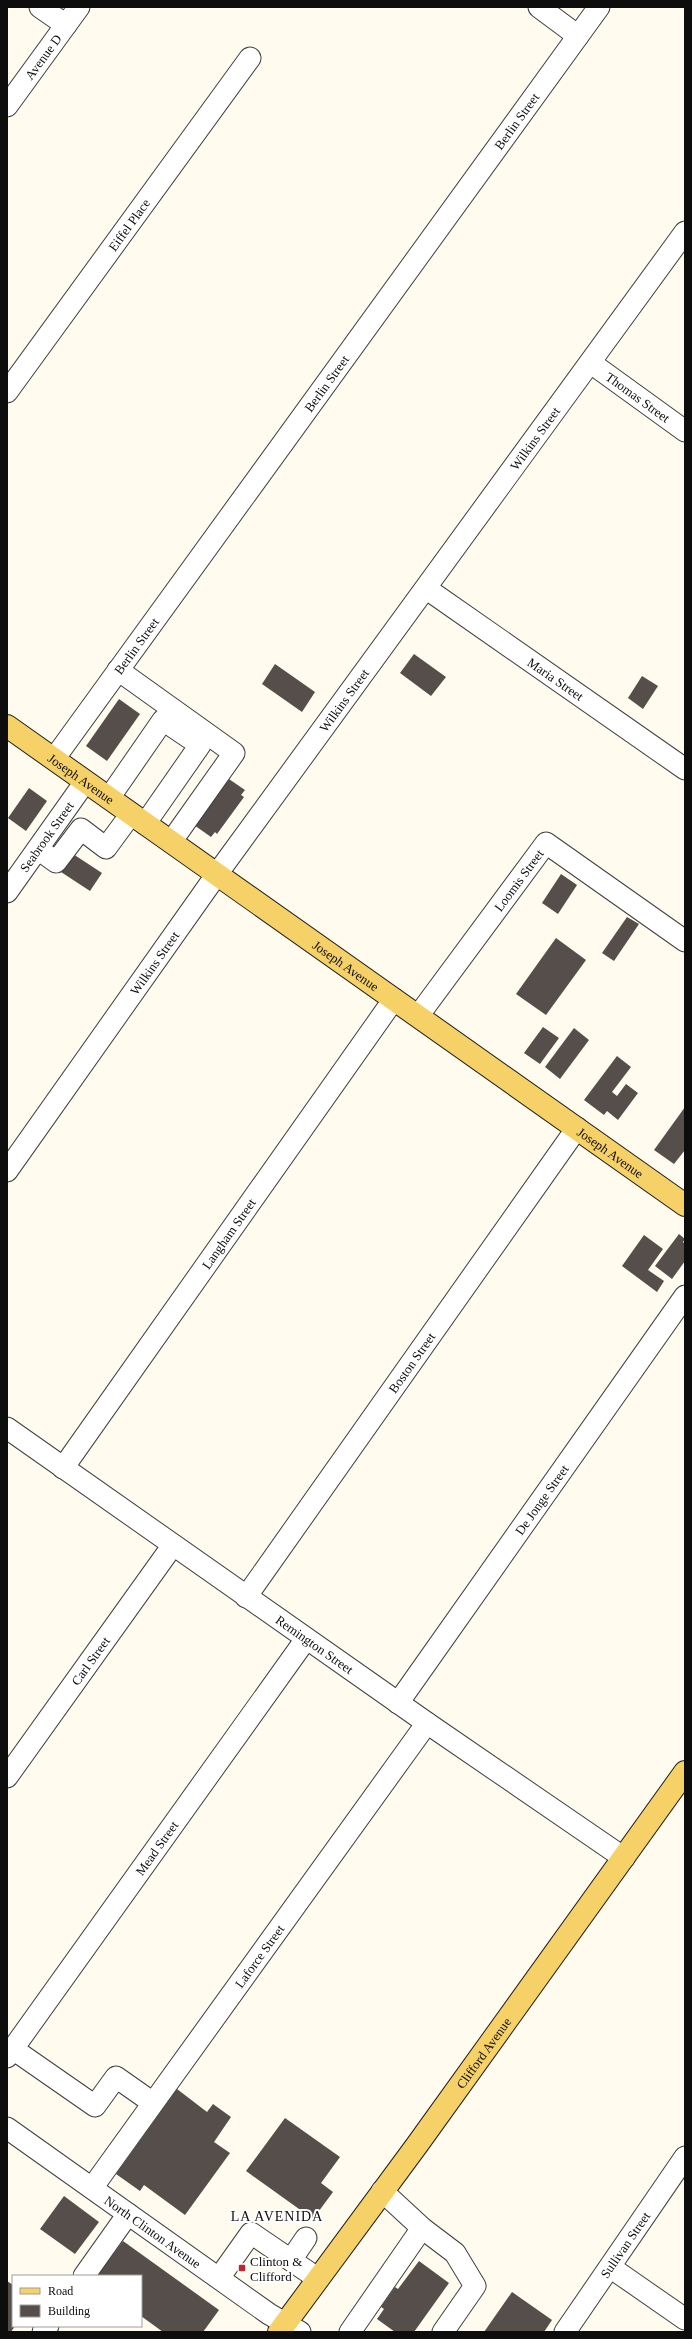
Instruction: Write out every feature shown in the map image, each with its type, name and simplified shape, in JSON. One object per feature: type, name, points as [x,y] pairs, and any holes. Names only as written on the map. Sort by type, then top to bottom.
[{"type":"main road","name":"Joseph Avenue","points":[[7,726],[685,1205]]},
{"type":"main road","name":"Clifford Avenue","points":[[288,2329],[317,2278],[382,2191],[685,1772]]},
{"type":"street","points":[[40,7],[66,25]]},
{"type":"street","name":"Avenue D","points":[[7,106],[79,7]]},
{"type":"street","points":[[539,7],[578,36]]},
{"type":"street","name":"Berlin Street","points":[[54,759],[599,7]]},
{"type":"street","name":"Eiffel Place","points":[[7,392],[250,58]]},
{"type":"street","name":"Wilkins Street","points":[[7,1171],[217,874],[427,589],[685,232]]},
{"type":"street","name":"Thomas Street","points":[[591,363],[685,431]]},
{"type":"street","name":"Maria Street","points":[[427,589],[685,769]]},
{"type":"street","points":[[118,670],[234,753],[171,842]]},
{"type":"street","points":[[38,849],[56,862],[81,829],[106,848],[138,819],[200,745],[163,720],[109,798]]},
{"type":"street","name":"Seabrook Street","points":[[7,892],[85,782]]},
{"type":"street","name":"Loomis Street","points":[[418,1016],[546,843],[685,942]]},
{"type":"street","name":"Langham Street","points":[[63,1468],[394,999]]},
{"type":"street","name":"Boston Street","points":[[246,1597],[577,1128]]},
{"type":"street","name":"De Jonge Street","points":[[398,1703],[685,1296]]},
{"type":"street","name":"Remington Street","points":[[7,1428],[306,1639],[624,1858]]},
{"type":"street","name":"Carl Street","points":[[7,1776],[173,1545]]},
{"type":"street","name":"Mead Street","points":[[10,2053],[306,1639]]},
{"type":"street","name":"Laforce Street","points":[[92,2188],[427,1723]]},
{"type":"street","points":[[10,2053],[95,2106],[116,2077],[153,2103]]},
{"type":"street","name":"North Clinton Avenue","points":[[9,2134],[92,2188],[288,2329]]},
{"type":"street","name":"Sullivan Street","points":[[564,2332],[685,2157]]},
{"type":"street","points":[[382,2191],[422,2228],[455,2253],[475,2286],[444,2332]]},
{"type":"street","points":[[85,2275],[128,2214]]},
{"type":"street","points":[[350,2332],[422,2228]]},
{"type":"street","points":[[219,2278],[251,2233],[317,2278]]},
{"type":"street","points":[[291,2260],[306,2238]]},
{"type":"street","points":[[610,2267],[685,2319]]},
{"type":"building","points":[[414,654],[446,677],[431,696],[400,673]]},
{"type":"building","points":[[275,664],[315,692],[302,712],[262,684]]},
{"type":"building","points":[[642,676],[658,686],[643,709],[628,698]]},
{"type":"building","points":[[119,699],[140,714],[107,761],[86,746]]},
{"type":"building","points":[[226,777],[245,790],[241,795],[244,797],[217,834],[215,832],[211,837],[194,825]]},
{"type":"building","points":[[29,788],[47,801],[26,831],[8,818]]},
{"type":"building","points":[[73,854],[102,873],[90,891],[61,872]]},
{"type":"building","points":[[561,874],[577,885],[558,914],[542,903]]},
{"type":"building","points":[[627,917],[639,924],[614,961],[602,953]]},
{"type":"building","points":[[556,938],[586,960],[546,1015],[516,994]]},
{"type":"building","points":[[543,1027],[559,1038],[540,1064],[524,1053]]},
{"type":"building","points":[[574,1028],[589,1040],[560,1079],[545,1067]]},
{"type":"building","points":[[617,1056],[631,1067],[612,1092],[617,1096],[626,1084],[638,1093],[618,1120],[607,1111],[604,1115],[584,1100]]},
{"type":"building","points":[[685,1107],[685,1150],[674,1164],[654,1150]]},
{"type":"building","points":[[679,1234],[685,1239],[683,1242],[685,1244],[685,1261],[672,1279],[655,1266]]},
{"type":"building","points":[[644,1235],[663,1249],[648,1270],[664,1281],[657,1292],[622,1266]]},
{"type":"building","points":[[177,2089],[207,2112],[213,2104],[231,2117],[214,2142],[230,2153],[185,2215],[144,2185],[140,2191],[116,2174]]},
{"type":"building","points":[[285,2118],[340,2157],[321,2183],[333,2192],[313,2219],[246,2171]]},
{"type":"building","points":[[64,2196],[99,2222],[75,2254],[40,2229]]},
{"type":"building","points":[[123,2241],[219,2310],[203,2332],[163,2332],[142,2317],[142,2275],[98,2275]]},
{"type":"building","points":[[419,2261],[449,2283],[414,2332],[395,2332],[377,2319],[384,2309],[381,2307],[395,2287],[398,2289]]},
{"type":"building","points":[[7,2281],[12,2284],[12,2327],[14,2327],[11,2332],[7,2332]]},
{"type":"building","points":[[512,2292],[552,2320],[544,2332],[484,2332]]},
{"type":"place","name":"Clinton & Clifford","points":[[242,2268]]},
{"type":"district","name":"LA AVENIDA","points":[[277,2216]]}]
